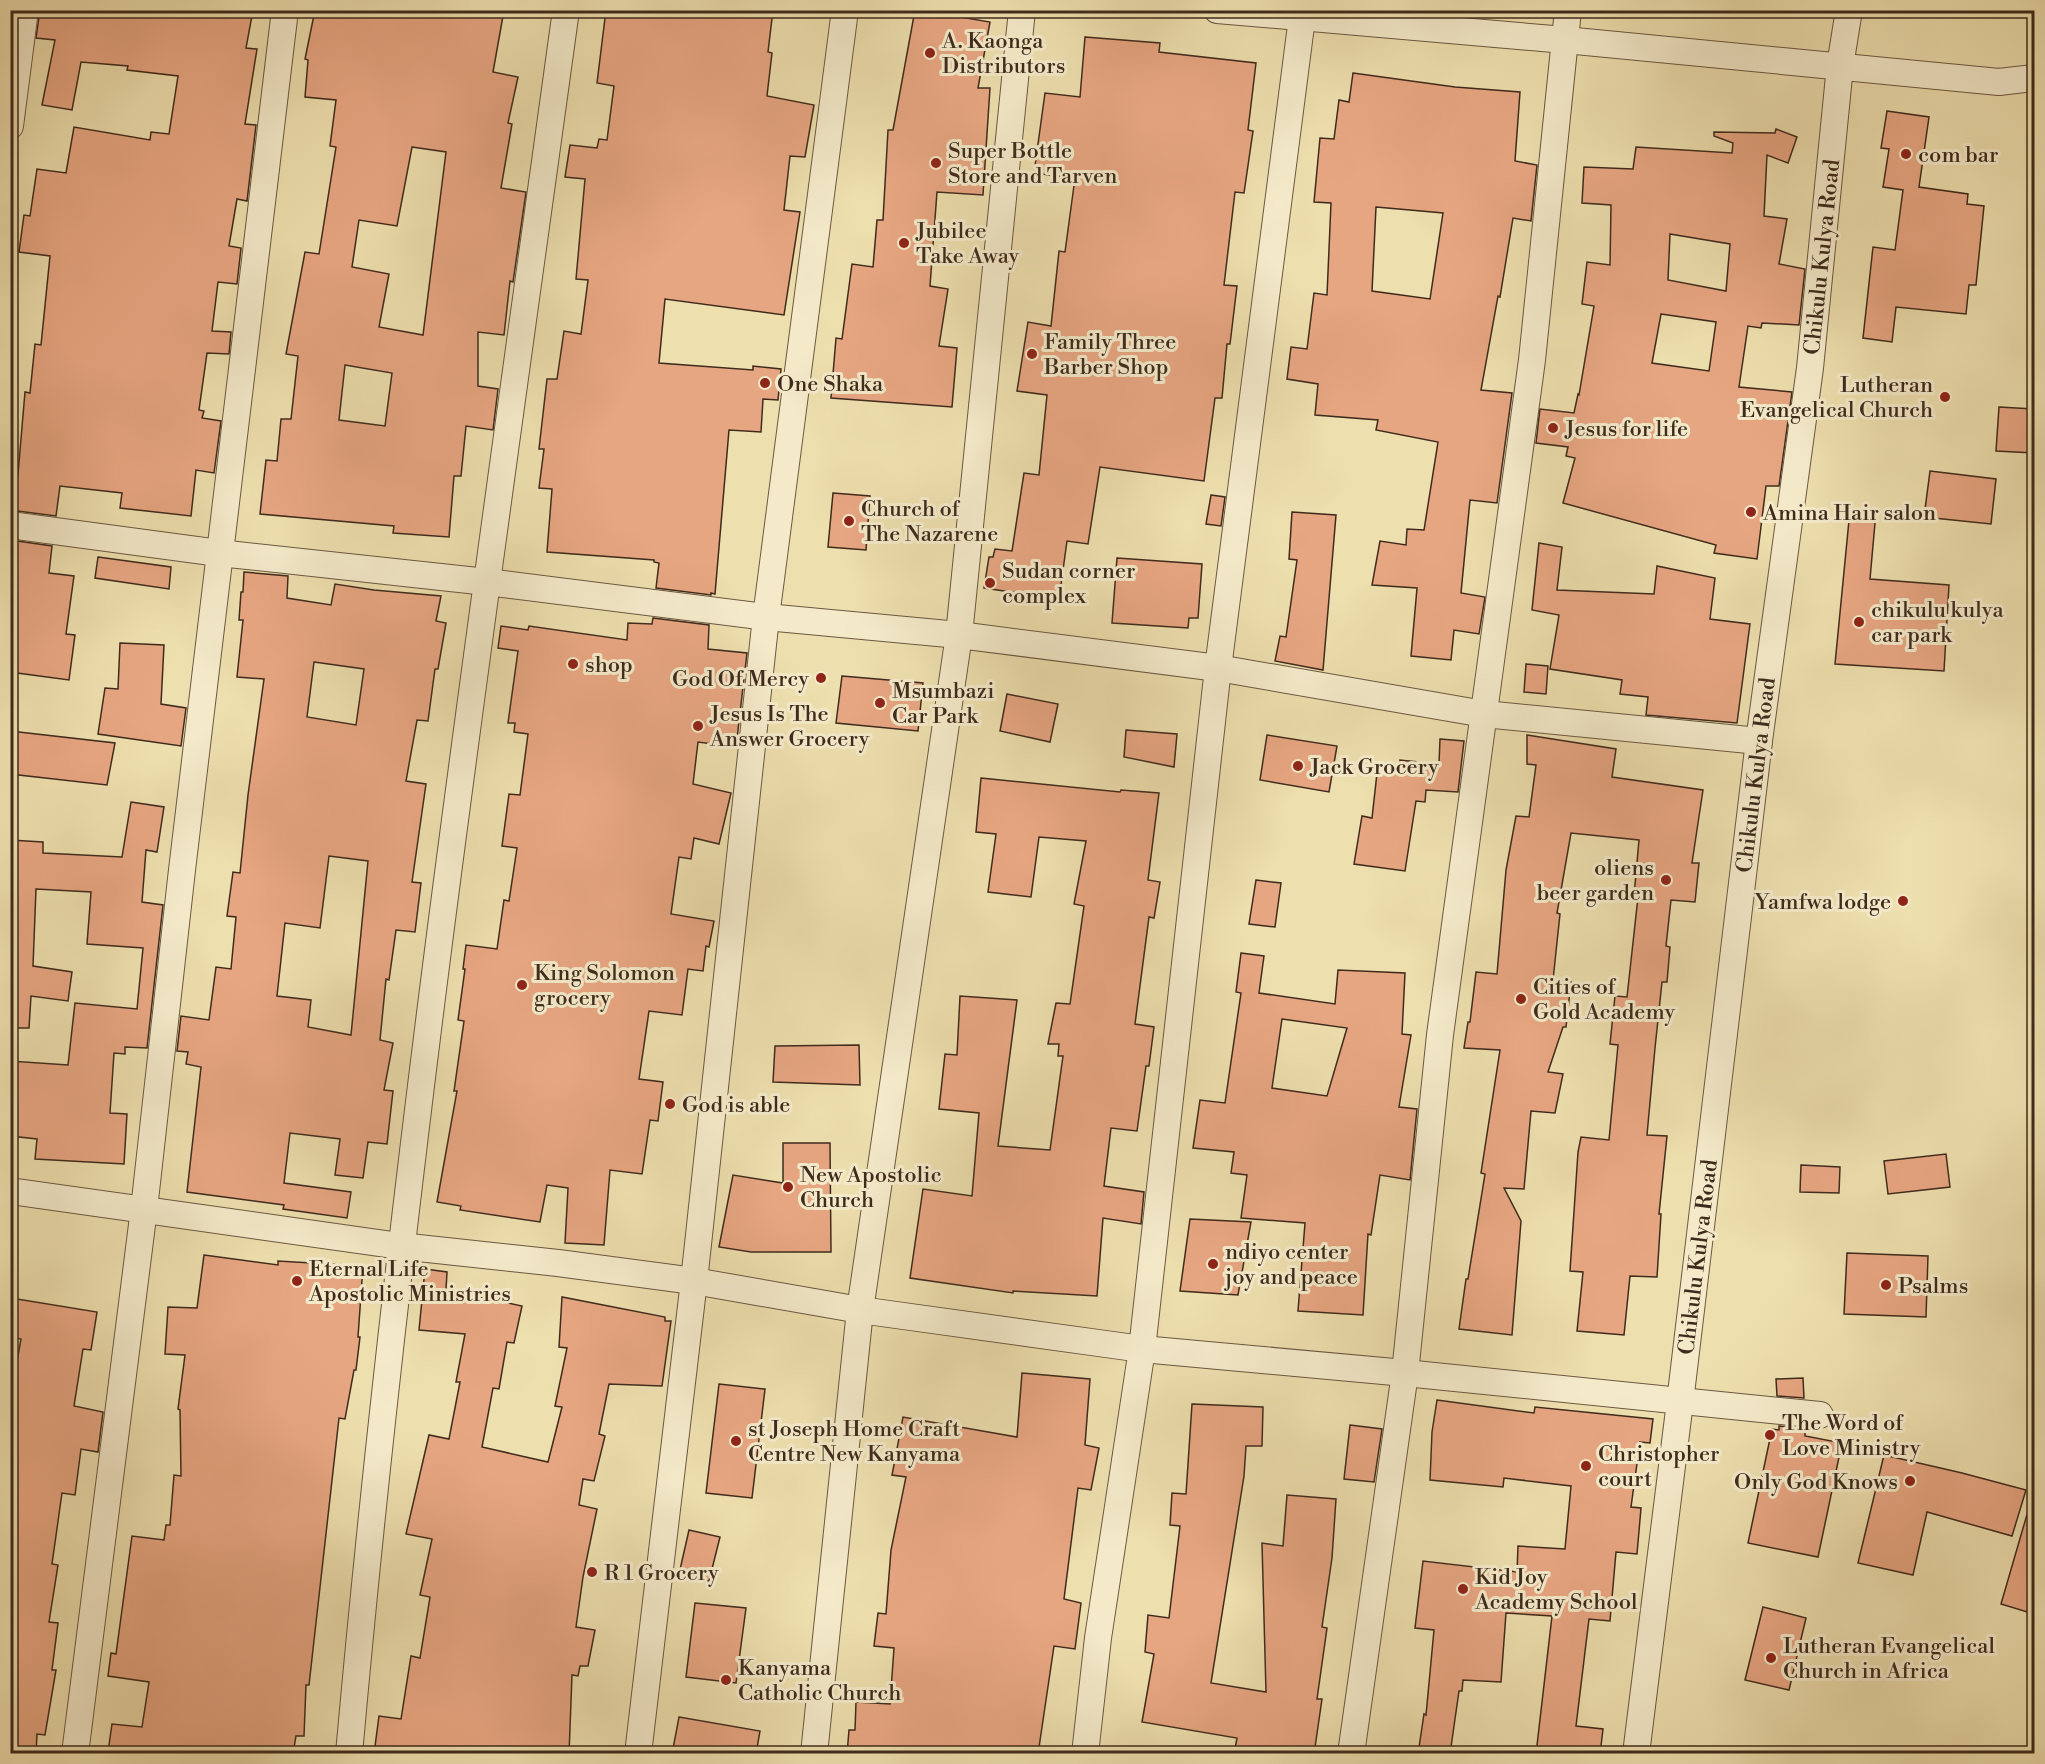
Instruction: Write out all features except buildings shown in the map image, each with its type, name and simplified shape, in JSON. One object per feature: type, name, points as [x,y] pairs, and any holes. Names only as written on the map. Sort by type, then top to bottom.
[{"type":"street","points":[[10,126],[25,10]]},
{"type":"street","points":[[75,1754],[144,1209],[219,553],[285,10]]},
{"type":"street","points":[[349,1754],[362,1605],[400,1246],[487,582],[566,10]]},
{"type":"street","points":[[638,1754],[694,1281],[766,617],[845,10]]},
{"type":"street","points":[[814,1754],[860,1310],[959,635],[1022,10]]},
{"type":"street","points":[[1217,10],[1302,14],[1999,82],[2034,78]]},
{"type":"street","points":[[1351,1754],[1405,1373],[1440,1035],[1532,360],[1568,10]]},
{"type":"street","name":"Chikulu Kulya Road","points":[[1636,1754],[1759,741],[1810,368],[1840,66],[1849,10]]},
{"type":"street","points":[[1085,1754],[1098,1638],[1142,1349],[1218,669],[1302,14]]},
{"type":"street","points":[[10,525],[219,553],[487,582],[766,617],[959,635],[1218,669],[1484,714],[1759,741]]},
{"type":"street","points":[[10,1191],[400,1246],[694,1281],[860,1310],[1142,1349],[1820,1415]]},
{"type":"place","name":"A. Kaonga Distributors","points":[[930,53]]},
{"type":"place","name":"com bar","points":[[1906,154]]},
{"type":"place","name":"Super Bottle Store and Tarven","points":[[936,163]]},
{"type":"place","name":"Jubilee Take Away","points":[[904,243]]},
{"type":"place","name":"Family Three Barber Shop","points":[[1032,354]]},
{"type":"place","name":"One Shaka","points":[[765,383]]},
{"type":"place","name":"Lutheran Evangelical Church","points":[[1945,397]]},
{"type":"place","name":"Jesus for life","points":[[1553,428]]},
{"type":"place","name":"Amina Hair salon","points":[[1751,512]]},
{"type":"place","name":"Church of The Nazarene","points":[[849,521]]},
{"type":"place","name":"Sudan corner complex","points":[[990,583]]},
{"type":"place","name":"chikulu kulya car park","points":[[1859,622]]},
{"type":"place","name":"shop","points":[[573,664]]},
{"type":"place","name":"God Of Mercy","points":[[821,678]]},
{"type":"place","name":"Msumbazi Car Park","points":[[880,703]]},
{"type":"place","name":"Jesus Is The Answer Grocery","points":[[698,726]]},
{"type":"place","name":"Jack Grocery","points":[[1298,766]]},
{"type":"place","name":"oliens beer garden","points":[[1666,880]]},
{"type":"place","name":"Yamfwa lodge","points":[[1903,901]]},
{"type":"place","name":"King Solomon grocery","points":[[522,985]]},
{"type":"place","name":"Cities of Gold Academy","points":[[1521,999]]},
{"type":"place","name":"God is able","points":[[670,1104]]},
{"type":"place","name":"New Apostolic Church","points":[[788,1187]]},
{"type":"place","name":"ndiyo center joy and peace","points":[[1213,1264]]},
{"type":"place","name":"Eternal Life Apostolic Ministries","points":[[297,1281]]},
{"type":"place","name":"Psalms","points":[[1886,1285]]},
{"type":"place","name":"The Word of Love Ministry","points":[[1770,1435]]},
{"type":"place","name":"st Joseph Home Craft Centre New Kanyama","points":[[736,1441]]},
{"type":"place","name":"Christopher court","points":[[1586,1466]]},
{"type":"place","name":"Only God Knows","points":[[1910,1481]]},
{"type":"place","name":"R 1 Grocery","points":[[592,1572]]},
{"type":"place","name":"Kid Joy Academy School","points":[[1463,1589]]},
{"type":"place","name":"Lutheran Evangelical Church in Africa","points":[[1771,1658]]},
{"type":"place","name":"Kanyama Catholic Church","points":[[726,1680]]}]
